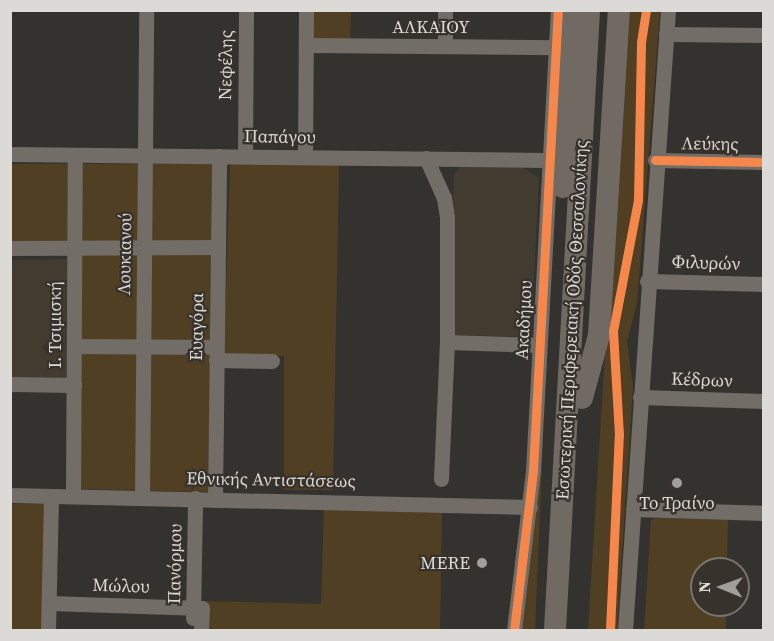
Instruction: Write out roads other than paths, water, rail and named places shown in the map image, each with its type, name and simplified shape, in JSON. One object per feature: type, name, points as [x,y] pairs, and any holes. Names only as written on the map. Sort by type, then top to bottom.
[{"type":"highway","points":[[571,10],[559,305],[575,395]]},
{"type":"highway","name":"Εσωτερική Περιφερειακή Οδός Θεσσαλονίκης","points":[[569,630],[589,10]]},
{"type":"highway","name":"Εσωτερική Περιφερειακή Οδός Θεσσαλονίκης","points":[[555,630],[575,395],[603,10]]},
{"type":"highway","points":[[575,395],[598,335],[620,10]]},
{"type":"street","name":"Λουκιανού","points":[[142,497],[146,10]]},
{"type":"street","name":"Νεφέλης","points":[[245,156],[246,10]]},
{"type":"street","points":[[305,157],[306,10]]},
{"type":"street","points":[[445,10],[445,46]]},
{"type":"street","name":"Ακαδήμου","points":[[514,630],[530,507],[558,10]]},
{"type":"street","points":[[625,630],[655,160],[668,10]]},
{"type":"street","points":[[666,34],[764,35]]},
{"type":"street","name":"ΑΛΚΑΙΟΥ","points":[[306,45],[556,47]]},
{"type":"street","name":"Παπάγου","points":[[10,154],[548,160]]},
{"type":"street","name":"Ι. Τσιμισκή","points":[[73,496],[75,155]]},
{"type":"street","name":"Ευαγόρα","points":[[215,498],[219,156]]},
{"type":"street","points":[[426,158],[446,207],[447,342],[441,479]]},
{"type":"street","name":"Λεύκης","points":[[655,160],[764,162]]},
{"type":"street","points":[[10,248],[218,247]]},
{"type":"street","name":"Φιλυρών","points":[[647,281],[764,284]]},
{"type":"street","points":[[447,342],[539,345]]},
{"type":"street","points":[[74,346],[143,346],[272,361]]},
{"type":"street","points":[[10,384],[74,385]]},
{"type":"street","name":"Κέδρων","points":[[640,398],[764,401]]},
{"type":"street","name":"Εθνικής Αντιστάσεως","points":[[10,495],[530,507]]},
{"type":"street","points":[[48,630],[51,496]]},
{"type":"street","name":"Πανόρμου","points":[[193,630],[195,498]]},
{"type":"street","points":[[633,509],[764,513]]},
{"type":"street","name":"Μώλου","points":[[49,603],[193,608]]},
{"type":"street","points":[[193,608],[202,608],[201,630]]},
{"type":"place","name":"Το Τραίνο","points":[[677,483]]},
{"type":"place","name":"MERE","points":[[482,563]]}]
